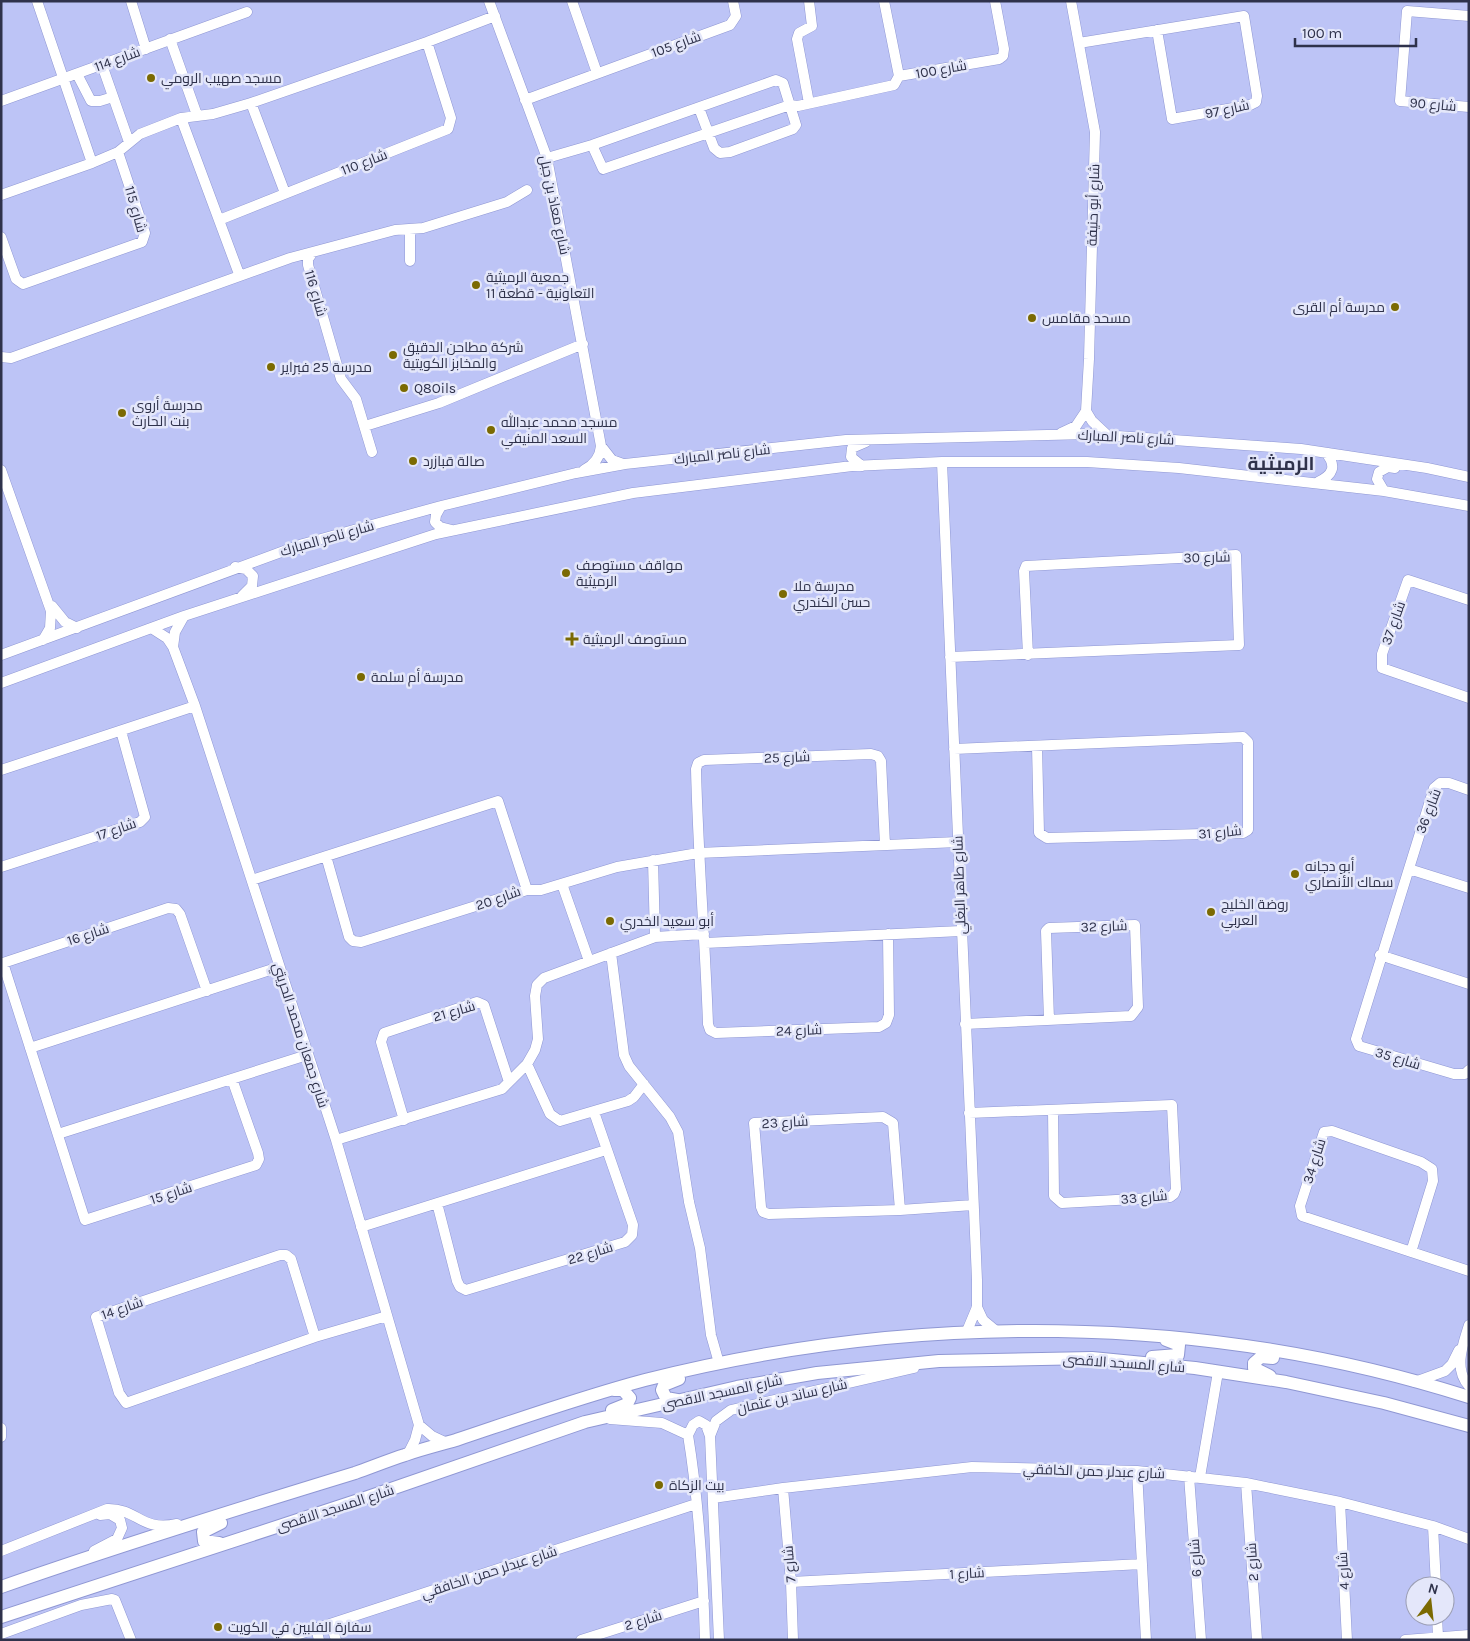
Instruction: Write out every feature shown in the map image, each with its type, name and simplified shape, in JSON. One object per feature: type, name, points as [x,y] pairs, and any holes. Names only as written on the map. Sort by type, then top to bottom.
[{"type":"main road","name":"شارع المسجد الاقصى","points":[[1,1587],[75,1561],[614,1390],[716,1364],[832,1343],[995,1330],[1146,1335],[1243,1347],[1340,1363],[1469,1397]]},
{"type":"main road","points":[[1092,1358],[1178,1355],[1179,1345],[1146,1335]]},
{"type":"main road","points":[[1286,1382],[1259,1372],[1254,1368],[1254,1363],[1261,1356],[1310,1363],[1340,1363]]},
{"type":"main road","name":"شارع المسجد الاقصى","points":[[1,1618],[458,1467],[585,1422],[737,1387],[817,1373],[939,1361],[1092,1358],[1218,1372],[1286,1382],[1384,1403],[1469,1426]]},
{"type":"main road","points":[[682,1400],[666,1398],[663,1395],[662,1387],[716,1364]]},
{"type":"main road","points":[[585,1422],[627,1404],[630,1398],[627,1392],[614,1390]]},
{"type":"main road","points":[[227,1543],[212,1543],[204,1540],[202,1532],[208,1528],[276,1504],[296,1491]]},
{"type":"street","points":[[37,1],[92,164]]},
{"type":"street","points":[[131,1],[146,49]]},
{"type":"street","name":"شارع معاذ بن جبل","points":[[489,1],[547,158],[601,446]]},
{"type":"street","points":[[572,1],[597,73]]},
{"type":"street","name":"شارع 105","points":[[525,100],[730,25],[736,16],[733,1]]},
{"type":"street","points":[[809,1],[812,26],[800,33],[798,39],[809,103]]},
{"type":"street","name":"شارع 100","points":[[884,1],[899,76],[998,59],[1003,56],[1004,49],[995,1]]},
{"type":"street","name":"شارع أبو حنيفة","points":[[1071,1],[1095,132],[1086,411]]},
{"type":"street","name":"شارع 90","points":[[1469,16],[1408,11],[1400,101],[1469,107]]},
{"type":"street","name":"شارع 114","points":[[1,101],[248,12]]},
{"type":"street","points":[[1,195],[92,164],[118,152],[146,131],[181,118],[213,114],[251,103],[427,42],[495,16]]},
{"type":"street","name":"شارع 97","points":[[1079,43],[1157,30],[1244,16],[1257,96],[1256,102],[1250,105],[1172,119],[1157,30]]},
{"type":"street","points":[[170,39],[197,115]]},
{"type":"street","name":"شارع 110","points":[[285,193],[448,129],[450,118],[427,42]]},
{"type":"street","points":[[102,65],[129,142]]},
{"type":"street","points":[[77,74],[86,97],[91,101],[100,101],[113,97]]},
{"type":"street","points":[[592,145],[603,170],[790,105],[798,106],[894,85],[899,76]]},
{"type":"street","points":[[547,158],[592,145],[778,80],[783,83],[796,122],[795,128],[730,152],[717,151],[699,108]]},
{"type":"street","points":[[219,220],[285,193],[251,103]]},
{"type":"street","points":[[181,118],[239,274]]},
{"type":"street","name":"شارع 115","points":[[1,237],[16,280],[23,284],[142,242],[145,233],[118,152]]},
{"type":"street","name":"شارع 116","points":[[372,452],[355,396],[340,378],[308,266],[308,258],[313,252],[391,231],[423,228],[508,202],[527,190]]},
{"type":"street","points":[[410,230],[410,262]]},
{"type":"street","points":[[1,357],[10,358],[239,274],[313,252]]},
{"type":"street","points":[[365,426],[429,406],[583,344]]},
{"type":"street","points":[[1059,434],[1076,426],[1086,411],[1092,421],[1107,435]]},
{"type":"street","name":"شارع ناصر المبارك","points":[[1,655],[235,567],[303,544],[441,506],[625,464],[846,440],[1059,434],[1107,435],[1301,449],[1427,468],[1469,477]]},
{"type":"street","points":[[862,466],[851,457],[852,448],[869,440]]},
{"type":"street","points":[[576,474],[592,466],[601,446],[612,460],[625,464]]},
{"type":"street","points":[[1318,482],[1326,478],[1333,470],[1333,462],[1326,453]]},
{"type":"street","name":"شارع ناصر المبارك","points":[[1,683],[153,629],[184,616],[436,534],[633,493],[862,466],[942,462],[1087,462],[1179,468],[1318,482],[1469,506]]},
{"type":"street","name":"شارع طاهر البغلي","points":[[942,462],[977,1307],[967,1331]]},
{"type":"street","points":[[1384,491],[1377,479],[1382,468],[1388,467],[1420,472],[1427,468]]},
{"type":"street","points":[[1,470],[51,611],[52,622],[43,640]]},
{"type":"street","points":[[441,506],[436,514],[436,522],[440,527],[454,531]]},
{"type":"street","name":"شارع 30","points":[[950,657],[1028,655],[1239,645],[1236,555],[1030,564],[1026,566],[1024,571],[1028,655]]},
{"type":"street","points":[[235,567],[249,571],[254,579],[250,589],[240,598]]},
{"type":"street","name":"شارع 37","points":[[1469,600],[1408,580],[1382,654],[1382,668],[1469,698]]},
{"type":"street","points":[[44,592],[55,612],[65,622],[77,628]]},
{"type":"street","points":[[173,647],[175,632],[184,616]]},
{"type":"street","name":"شارع جمعان محمد الحريتي","points":[[153,629],[167,638],[173,647],[195,706],[336,1140],[419,1425]]},
{"type":"street","points":[[1,770],[195,706]]},
{"type":"street","name":"شارع 17","points":[[1,867],[140,822],[145,817],[121,731]]},
{"type":"street","name":"شارع 31","points":[[954,749],[1247,738],[1248,830],[1234,833],[1042,837],[1039,833],[1037,746]]},
{"type":"street","name":"شارع 25","points":[[700,898],[696,769],[698,763],[704,760],[871,754],[878,756],[880,761],[885,845]]},
{"type":"street","name":"شارع 36","points":[[1398,898],[1434,788],[1440,783],[1449,783],[1469,790]]},
{"type":"street","name":"شارع 20","points":[[252,880],[326,856],[498,801],[527,890],[361,942],[354,942],[349,937],[326,856]]},
{"type":"street","points":[[527,890],[541,890],[617,867],[698,853],[958,842]]},
{"type":"street","points":[[653,860],[655,937]]},
{"type":"street","points":[[1409,869],[1469,888]]},
{"type":"street","points":[[562,884],[588,961]]},
{"type":"street","name":"شارع 24","points":[[700,898],[708,1024],[710,1030],[716,1033],[879,1027],[886,1023],[888,1015],[888,934]]},
{"type":"street","name":"شارع 35","points":[[1398,898],[1356,1038],[1359,1046],[1454,1074],[1465,1074],[1469,1070]]},
{"type":"street","name":"شارع 16","points":[[42,1084],[3,963],[168,908],[176,909],[180,914],[208,991]]},
{"type":"street","name":"شارع 32","points":[[965,1024],[1132,1016],[1138,1007],[1135,925],[1049,928],[1046,931],[1048,1020]]},
{"type":"street","points":[[336,1140],[495,1092],[509,1082],[527,1064],[535,1050],[538,1039],[534,996],[537,984],[544,978],[655,937],[704,939],[962,931]]},
{"type":"street","points":[[611,953],[624,1055],[629,1066],[670,1117],[681,1143],[689,1202],[700,1248],[716,1364]]},
{"type":"street","points":[[1380,956],[1469,984]]},
{"type":"street","points":[[30,1048],[279,967]]},
{"type":"street","name":"شارع 21","points":[[404,1120],[381,1042],[384,1033],[477,1002],[482,1003],[509,1082]]},
{"type":"street","points":[[58,1134],[307,1055]]},
{"type":"street","points":[[527,1064],[554,1119],[564,1121],[630,1100],[644,1084]]},
{"type":"street","name":"شارع 15","points":[[42,1084],[85,1220],[256,1165],[259,1159],[258,1153],[232,1079]]},
{"type":"street","name":"شارع 33","points":[[969,1113],[1053,1110],[1172,1106],[1176,1189],[1174,1194],[1170,1197],[1062,1203],[1057,1201],[1054,1196],[1053,1110]]},
{"type":"street","points":[[361,1227],[606,1150],[594,1112]]},
{"type":"street","name":"شارع 23","points":[[900,1210],[893,1124],[889,1119],[883,1117],[754,1123],[761,1207],[764,1212],[769,1214],[900,1210],[973,1205]]},
{"type":"street","name":"شارع 34","points":[[1411,1252],[1433,1181],[1432,1169],[1421,1162],[1330,1130],[1324,1132],[1300,1206],[1301,1215],[1305,1218],[1469,1271]]},
{"type":"street","name":"شارع 22","points":[[437,1203],[457,1281],[460,1287],[466,1290],[625,1242],[633,1232],[633,1225],[606,1150]]},
{"type":"street","name":"شارع 14","points":[[315,1337],[291,1259],[286,1255],[280,1254],[96,1317],[118,1393],[126,1403],[315,1337],[387,1316]]},
{"type":"street","points":[[977,1307],[983,1320],[995,1330]]},
{"type":"street","points":[[1469,1325],[1462,1347],[1460,1369],[1469,1386]]},
{"type":"street","points":[[1415,1382],[1444,1371],[1462,1347]]},
{"type":"street","name":"شارع ساند بن عثمان","points":[[710,1436],[716,1421],[731,1410],[939,1361]]},
{"type":"street","name":"شارع 6","points":[[1201,1640],[1194,1476],[1218,1372]]},
{"type":"street","points":[[602,1418],[662,1423],[678,1428],[688,1435]]},
{"type":"street","points":[[704,1640],[704,1601],[694,1474],[688,1435],[693,1425],[700,1421],[706,1425],[710,1436],[719,1640]]},
{"type":"street","points":[[408,1454],[415,1440],[419,1425],[432,1436],[447,1443]]},
{"type":"street","points":[[1,1428],[1,1436]]},
{"type":"street","name":"شارع عبدلر حمن الخافقي","points":[[713,1498],[783,1488],[972,1467],[1136,1472],[1194,1476],[1340,1502],[1433,1526],[1469,1539]]},
{"type":"street","points":[[1136,1472],[1146,1640]]},
{"type":"street","name":"شارع 2","points":[[1246,1484],[1257,1640]]},
{"type":"street","name":"شارع 7","points":[[783,1488],[791,1582],[793,1640]]},
{"type":"street","name":"شارع 4","points":[[1340,1502],[1346,1640]]},
{"type":"street","name":"شارع عبدلر حمن الخافقي","points":[[281,1640],[696,1504]]},
{"type":"street","points":[[1,1551],[107,1509],[118,1509],[128,1512],[142,1522],[166,1526],[230,1513]]},
{"type":"street","points":[[75,1561],[117,1539],[122,1528],[120,1520],[110,1514],[94,1515]]},
{"type":"street","points":[[1433,1526],[1436,1576]]},
{"type":"street","name":"شارع 1","points":[[791,1582],[1142,1564]]},
{"type":"street","points":[[73,1594],[81,1605]]},
{"type":"street","points":[[1,1634],[81,1605],[115,1600],[131,1640]]},
{"type":"street","name":"شارع 2","points":[[581,1640],[704,1601]]},
{"type":"street","points":[[331,1624],[336,1640]]},
{"type":"street","points":[[1437,1626],[1438,1637]]},
{"type":"street","points":[[316,1628],[320,1640]]},
{"type":"street","points":[[614,1628],[615,1640]]},
{"type":"street","points":[[1405,1640],[1469,1636]]},
{"type":"place","name":"مسجد صهيب الرومي","points":[[151,78]]},
{"type":"place","name":"جمعية الرميثية التعاونية - قطعة 11","points":[[476,285]]},
{"type":"place","name":"مدرسة أم القرى","points":[[1395,307]]},
{"type":"place","name":"مسحد مقامس","points":[[1032,318]]},
{"type":"place","name":"شركة مطاحن الدقيق والمخابز الكويتية","points":[[393,355]]},
{"type":"place","name":"مدرسة 25 فبراير","points":[[271,367]]},
{"type":"place","name":"Q8Oils","points":[[404,388]]},
{"type":"place","name":"مدرسة أروى بنت الحارث","points":[[122,413]]},
{"type":"place","name":"مسجد محمد عبدالله السعد المنيفي","points":[[491,430]]},
{"type":"place","name":"صالة قبازرد","points":[[413,461]]},
{"type":"place","name":"مواقف مستوصف الرميثية","points":[[566,573]]},
{"type":"place","name":"مدرسة ملا حسن الكندري","points":[[783,594]]},
{"type":"place","name":"مستوصف الرميثية","points":[[572,639]]},
{"type":"place","name":"مدرسة أم سلمة","points":[[361,677]]},
{"type":"place","name":"أبو دجانه سماك الأنصاري","points":[[1295,874]]},
{"type":"place","name":"روضة الخليج العربي","points":[[1211,912]]},
{"type":"place","name":"أبو سعيد الخدري","points":[[610,921]]},
{"type":"place","name":"بيت الزكاة","points":[[659,1485]]},
{"type":"place","name":"سفارة الفلبين في الكويت","points":[[218,1627]]},
{"type":"district","name":"الرميثية","points":[[1281,463]]}]
